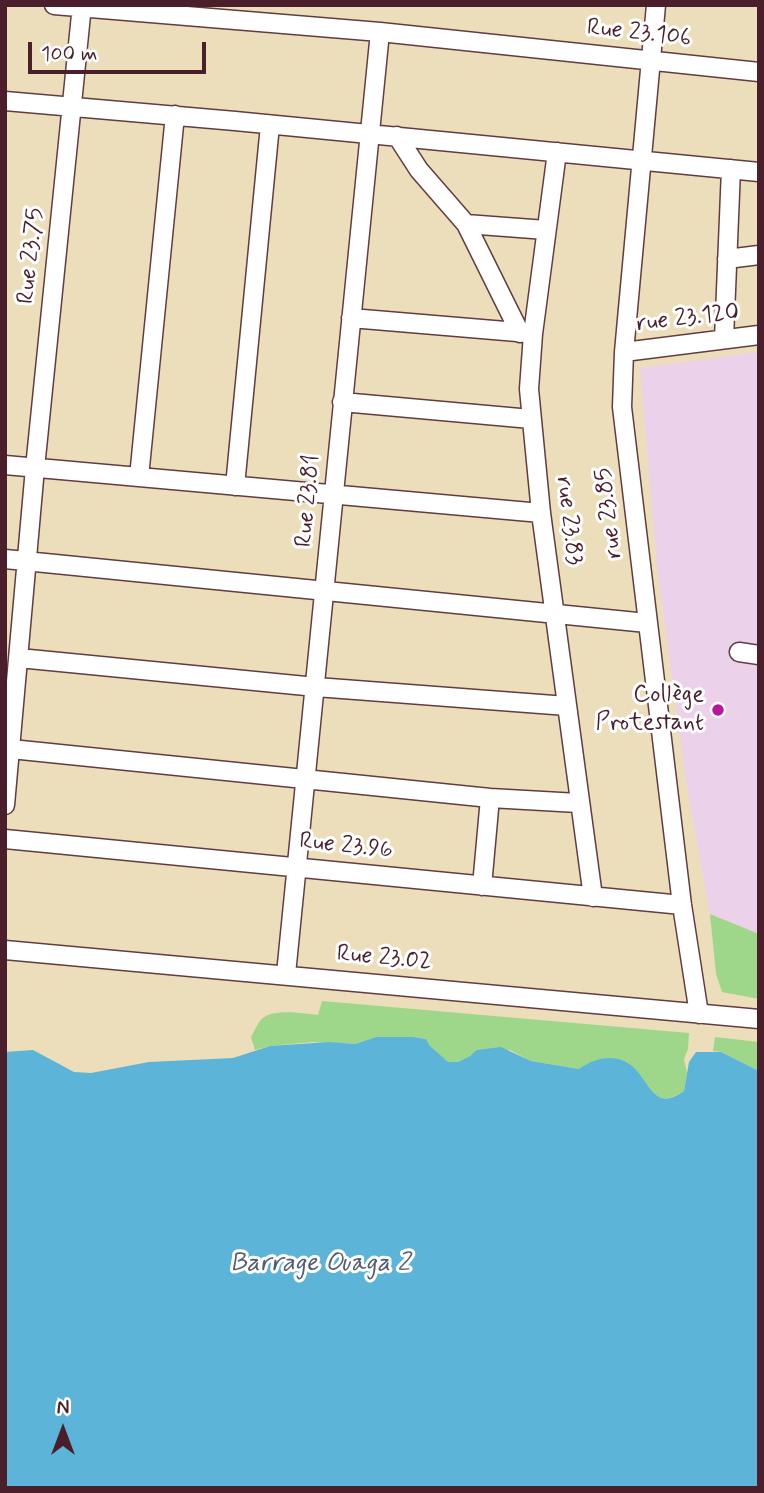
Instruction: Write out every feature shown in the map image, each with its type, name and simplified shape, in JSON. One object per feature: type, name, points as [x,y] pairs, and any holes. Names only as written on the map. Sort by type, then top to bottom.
[{"type":"street","name":"Rue 23.106","points":[[54,5],[380,32],[759,72]]},
{"type":"street","name":"rue 23.85","points":[[656,5],[624,352],[623,417],[682,905],[699,1014]]},
{"type":"street","name":"Rue 23.75","points":[[5,805],[35,468],[83,7]]},
{"type":"street","name":"Rue 23.81","points":[[286,974],[380,32]]},
{"type":"street","points":[[5,101],[759,172]]},
{"type":"street","points":[[139,477],[175,115]]},
{"type":"street","points":[[236,486],[270,125]]},
{"type":"street","points":[[397,136],[419,170],[466,223],[526,333]]},
{"type":"street","name":"rue 23.83","points":[[557,152],[547,230],[526,333],[531,419],[541,513],[593,897]]},
{"type":"street","points":[[724,340],[732,169]]},
{"type":"street","points":[[466,223],[547,230]]},
{"type":"street","points":[[727,259],[759,255]]},
{"type":"street","points":[[351,318],[526,333]]},
{"type":"street","name":"rue 23.120","points":[[624,352],[759,335]]},
{"type":"street","points":[[342,402],[531,419]]},
{"type":"street","points":[[5,466],[541,513]]},
{"type":"street","points":[[5,559],[647,622]]},
{"type":"street","points":[[739,652],[759,655]]},
{"type":"street","points":[[19,658],[316,687],[567,706]]},
{"type":"street","points":[[11,749],[490,798],[579,803]]},
{"type":"street","points":[[482,887],[490,798]]},
{"type":"street","name":"Rue 23.96","points":[[5,839],[682,905]]},
{"type":"street","name":"Rue 23.02","points":[[5,950],[759,1019]]},
{"type":"shaded area","name":"Collège Protestant","points":[[759,352],[759,934],[710,914],[686,781],[657,566],[640,368]]},
{"type":"green space","points":[[710,914],[759,934],[759,999],[722,992],[716,974]]},
{"type":"green space","points":[[322,1001],[689,1033],[684,1059],[687,1073],[684,1091],[675,1096],[661,1098],[632,1066],[617,1059],[594,1061],[579,1069],[531,1061],[510,1050],[447,1062],[426,1039],[414,1037],[376,1037],[355,1044],[313,1042],[255,1050],[251,1037],[265,1017],[287,1012],[318,1015]]},
{"type":"green space","points":[[715,1037],[759,1042],[759,1071],[721,1052],[713,1051]]},
{"type":"water","name":"Barrage Ouaga 2","points":[[376,1037],[426,1039],[448,1062],[458,1062],[477,1050],[501,1047],[531,1061],[579,1069],[601,1059],[617,1059],[632,1066],[661,1098],[675,1096],[684,1091],[689,1062],[696,1052],[721,1052],[759,1071],[759,1488],[5,1488],[5,1052],[33,1050],[74,1072],[91,1073],[149,1062],[233,1058],[270,1046],[329,1042],[355,1044]]},
{"type":"place","name":"Collège Protestant","points":[[718,710]]}]
